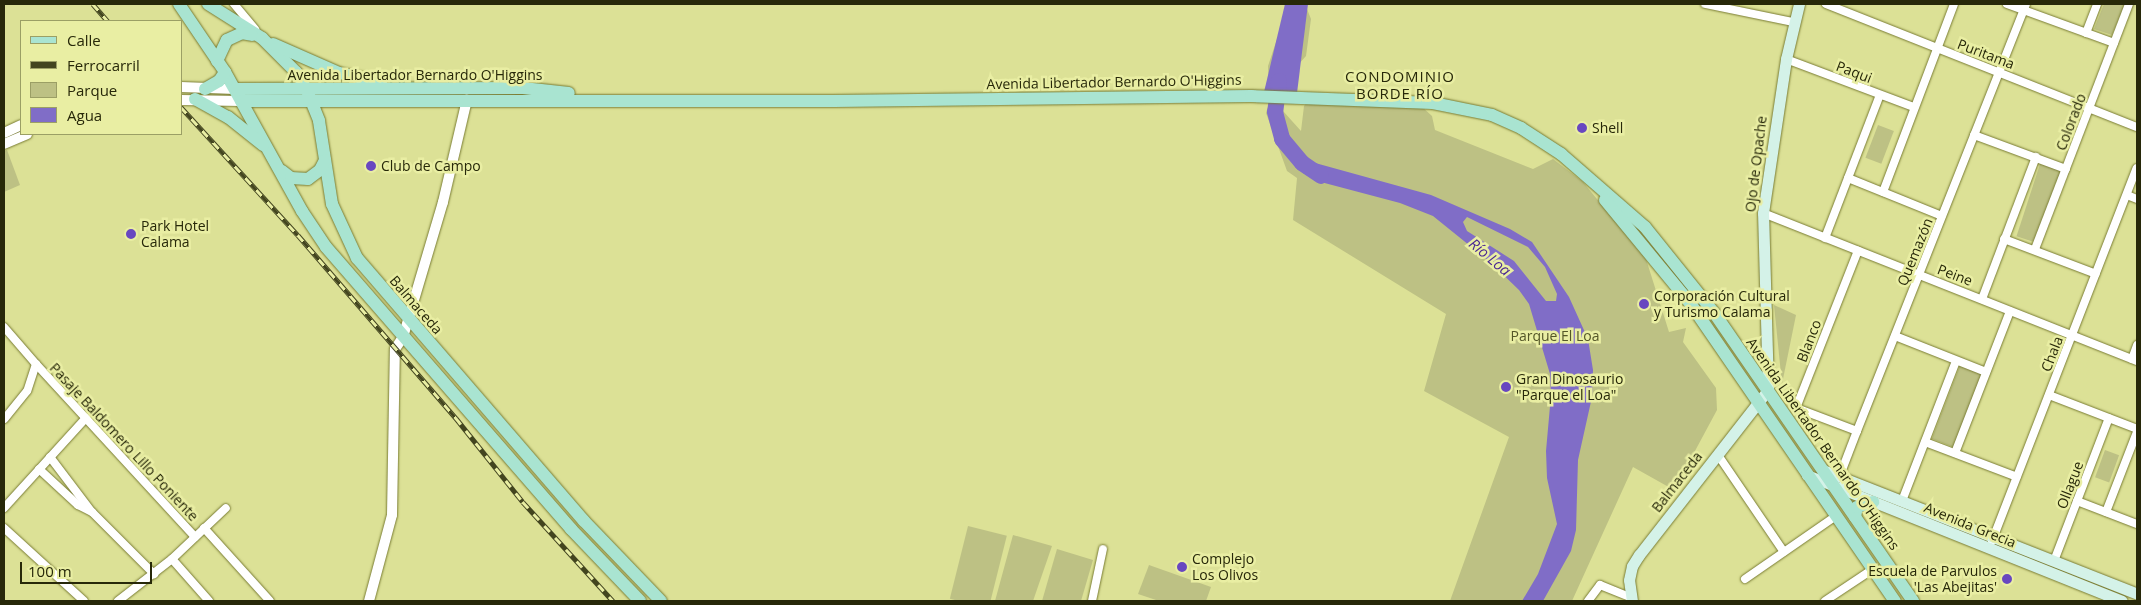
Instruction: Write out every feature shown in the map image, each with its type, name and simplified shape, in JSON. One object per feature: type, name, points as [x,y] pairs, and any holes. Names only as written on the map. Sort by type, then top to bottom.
[{"type":"main road","points":[[179,4],[225,72],[326,247],[572,529],[640,601]]},
{"type":"main road","name":"Balmaceda","points":[[208,4],[262,38],[306,88],[319,121],[332,204],[349,245],[408,319],[584,521],[661,601]]},
{"type":"main road","name":"Ojo de Opache","points":[[1768,390],[1763,213],[1786,59],[1799,4]]},
{"type":"main road","points":[[217,61],[223,44],[232,37],[247,33],[339,72],[415,88]]},
{"type":"main road","points":[[205,89],[218,81],[225,72]]},
{"type":"main road","name":"Avenida Libertador Bernardo O'Higgins","points":[[238,95],[306,88],[523,88],[623,100]]},
{"type":"main road","name":"Avenida Libertador Bernardo O'Higgins","points":[[238,95],[311,101],[1315,97],[1433,103],[1492,115],[1539,139],[1585,174],[1645,227],[1685,274],[1823,470],[1841,486],[1853,514],[1913,601]]},
{"type":"main road","points":[[195,99],[228,117],[269,149]]},
{"type":"main road","points":[[319,121],[333,100]]},
{"type":"main road","points":[[282,171],[291,178],[308,179],[320,170],[325,160]]},
{"type":"main road","name":"Avenida Libertador Bernardo O'Higgins","points":[[1585,174],[1690,303],[1895,601]]},
{"type":"main road","name":"Balmaceda","points":[[1632,600],[1632,566],[1768,390]]},
{"type":"main road","name":"Avenida Grecia","points":[[1807,475],[1841,486],[1902,501],[2122,601]]},
{"type":"main road","name":"Avenida Grecia","points":[[1841,486],[1873,502],[1991,543],[2054,561],[2137,594]]},
{"type":"main road","points":[[1853,514],[1857,507],[1873,502]]},
{"type":"street","points":[[234,4],[262,38]]},
{"type":"street","points":[[1705,4],[1794,22]]},
{"type":"street","name":"Puritama","points":[[1826,4],[2137,126]]},
{"type":"street","points":[[1883,192],[1954,4]]},
{"type":"street","points":[[2007,4],[2025,7],[2114,43]]},
{"type":"street","points":[[2086,33],[2097,4]]},
{"type":"street","name":"Colorado","points":[[2035,249],[2129,4]]},
{"type":"street","name":"Quemazón","points":[[1841,486],[1857,432],[2025,7]]},
{"type":"street","name":"Paqui","points":[[1786,59],[1914,107]]},
{"type":"street","points":[[182,87],[238,95]]},
{"type":"street","points":[[182,100],[238,95]]},
{"type":"street","points":[[1825,238],[1880,95]]},
{"type":"street","points":[[370,601],[392,515],[395,349],[403,337],[443,202],[466,100]]},
{"type":"street","points":[[4,133],[20,125]]},
{"type":"street","points":[[4,144],[25,135]]},
{"type":"street","points":[[1974,135],[2066,169]]},
{"type":"street","name":"Colorado","points":[[1982,299],[2036,157]]},
{"type":"street","name":"Chala","points":[[1991,543],[2137,168]]},
{"type":"street","points":[[1848,178],[1942,216]]},
{"type":"street","points":[[2127,195],[2137,199]]},
{"type":"street","name":"Peine","points":[[1763,213],[2135,360]]},
{"type":"street","points":[[2004,239],[2035,249],[2096,274]]},
{"type":"street","name":"Blanco","points":[[1857,432],[1796,408],[1858,250]]},
{"type":"street","points":[[1955,453],[2010,311]]},
{"type":"street","name":"Pasaje Baldomero Lillo Poniente","points":[[4,328],[195,537]]},
{"type":"street","points":[[1895,336],[1986,372]]},
{"type":"street","points":[[2135,360],[2137,345]]},
{"type":"street","points":[[1902,501],[1956,361]]},
{"type":"street","points":[[4,419],[27,391],[36,364]]},
{"type":"street","points":[[2049,396],[2109,418],[2137,431],[2106,512]]},
{"type":"street","points":[[4,508],[86,418]]},
{"type":"street","name":"Ollague","points":[[2054,561],[2109,418]]},
{"type":"street","points":[[1924,442],[2017,477]]},
{"type":"street","points":[[1718,455],[1784,552]]},
{"type":"street","points":[[50,457],[92,512],[154,574]]},
{"type":"street","points":[[39,469],[78,505],[92,512]]},
{"type":"street","points":[[2077,501],[2137,524]]},
{"type":"street","points":[[118,601],[172,559],[226,508]]},
{"type":"street","points":[[1745,578],[1836,516]]},
{"type":"street","points":[[4,528],[84,601]]},
{"type":"street","points":[[204,528],[270,601]]},
{"type":"street","points":[[1092,601],[1103,549]]},
{"type":"street","points":[[172,559],[209,601]]},
{"type":"street","points":[[1825,601],[1873,569]]},
{"type":"street","points":[[1588,601],[1600,585],[1632,600]]},
{"type":"green space","name":"Parque El Loa","points":[[1305,4],[1311,19],[1306,56],[1281,84],[1283,111],[1301,131],[1304,106],[1308,101],[1421,106],[1432,116],[1435,130],[1533,169],[1553,159],[1583,182],[1646,259],[1669,332],[1686,328],[1683,342],[1716,388],[1717,410],[1674,490],[1633,467],[1572,601],[1450,601],[1509,437],[1424,391],[1446,314],[1293,220],[1297,178],[1287,171],[1266,113],[1269,103],[1268,66],[1286,12]]},
{"type":"green space","points":[[2104,4],[2125,4],[2112,35],[2094,29]]},
{"type":"green space","points":[[1878,125],[1894,131],[1881,164],[1865,158]]},
{"type":"green space","points":[[7,150],[20,185],[4,192],[4,151]]},
{"type":"green space","points":[[2040,164],[2062,171],[2038,243],[2017,236]]},
{"type":"green space","points":[[1774,305],[1796,315],[1782,384]]},
{"type":"green space","points":[[1960,365],[1984,374],[1956,448],[1932,439]]},
{"type":"green space","points":[[2105,450],[2119,455],[2109,482],[2095,477]]},
{"type":"green space","points":[[968,526],[1007,536],[991,601],[959,601],[950,599]]},
{"type":"green space","points":[[1013,535],[1052,546],[1033,601],[995,601]]},
{"type":"green space","points":[[1057,549],[1093,560],[1081,601],[1042,601]]},
{"type":"green space","points":[[1149,565],[1211,587],[1206,601],[1159,601],[1138,594]]},
{"type":"water","points":[[1285,4],[1308,4],[1297,93],[1264,92]]},
{"type":"water","points":[[1308,161],[1431,195],[1510,229],[1532,242],[1569,297],[1588,339],[1593,370],[1592,397],[1578,460],[1576,530],[1571,551],[1543,601],[1522,601],[1538,574],[1557,524],[1547,478],[1546,451],[1551,395],[1550,374],[1529,304],[1519,290],[1490,262],[1433,216],[1400,203],[1317,181],[1303,173],[1302,163]],"holes":[[[1467,217],[1528,247],[1545,267],[1557,294],[1556,301],[1546,301],[1514,261],[1467,231],[1463,222]]]},
{"type":"waterway","name":"Río Loa","points":[[1279,81],[1275,112],[1282,139],[1302,163],[1321,176]]},
{"type":"railway","points":[[93,4],[107,20]]},
{"type":"railway","points":[[182,108],[298,235],[456,418],[523,502],[613,601]]},
{"type":"place","name":"Shell","points":[[1582,128]]},
{"type":"place","name":"Club de Campo","points":[[371,166]]},
{"type":"place","name":"Park Hotel Calama","points":[[131,234]]},
{"type":"place","name":"Corporación Cultural y Turismo Calama","points":[[1644,304]]},
{"type":"place","name":"Gran Dinosaurio \"Parque el Loa\"","points":[[1506,387]]},
{"type":"place","name":"Complejo Los Olivos","points":[[1182,567]]},
{"type":"place","name":"Escuela de Parvulos 'Las Abejitas'","points":[[2007,579]]},
{"type":"district","name":"CONDOMINIO BORDE RÍO","points":[[1400,84]]}]
